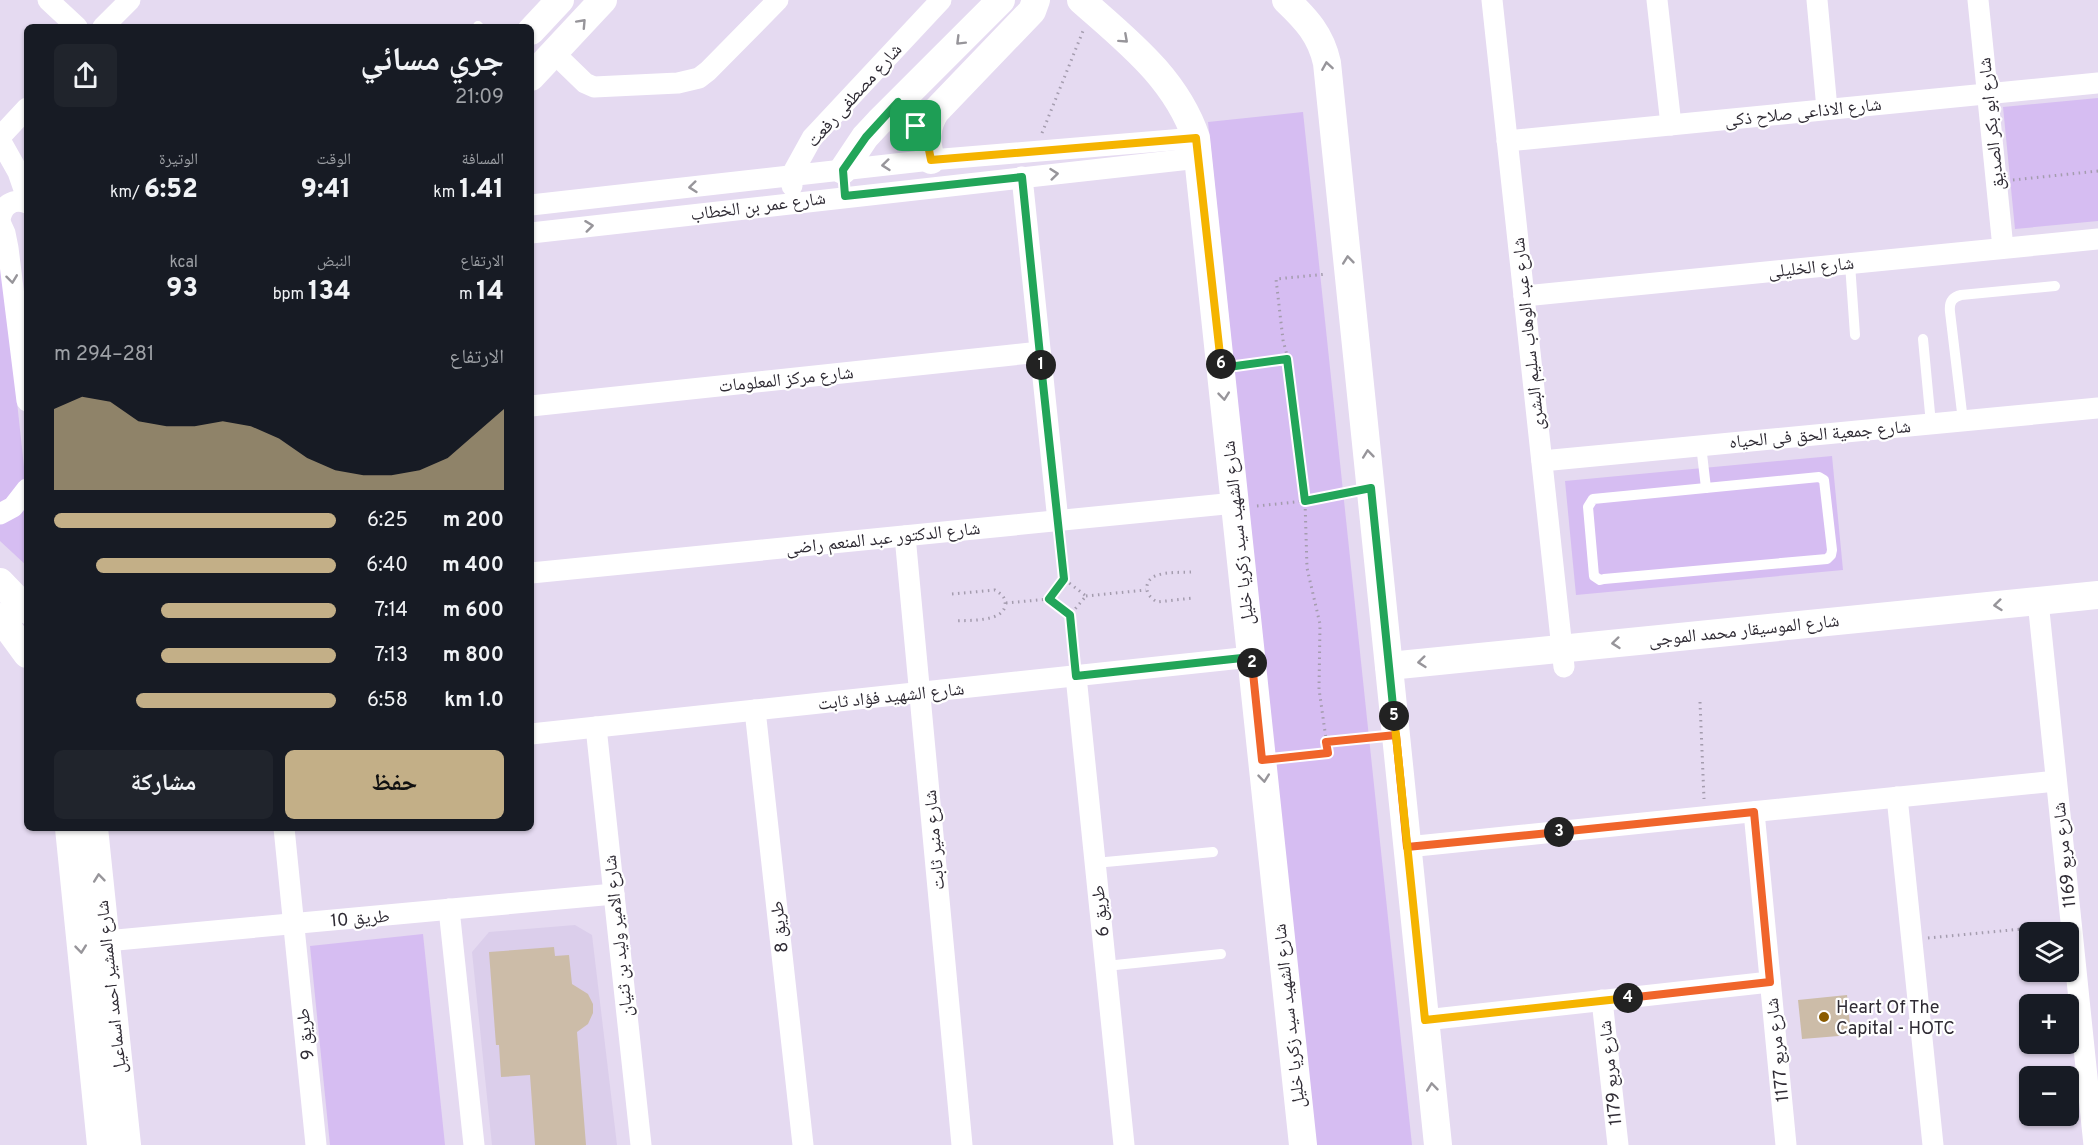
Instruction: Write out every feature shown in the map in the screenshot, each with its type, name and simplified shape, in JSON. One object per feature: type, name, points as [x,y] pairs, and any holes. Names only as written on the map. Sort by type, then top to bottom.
[{"type":"street","points":[[48,0],[74,24]]},
{"type":"street","points":[[107,24],[129,0]]},
{"type":"street","points":[[534,28],[560,0]]},
{"type":"street","points":[[534,74],[603,0]]},
{"type":"street","points":[[554,53],[585,83],[594,87],[689,82],[708,72],[778,0]]},
{"type":"street","name":"شارع مصطفى رفعت","points":[[790,176],[812,138],[941,0]]},
{"type":"street","name":"شارع مصطفى رفعت","points":[[844,183],[866,137],[1001,0]]},
{"type":"street","points":[[931,160],[927,130],[936,111],[1032,11],[1036,0]]},
{"type":"street","points":[[1286,0],[1311,25],[1324,50],[1329,77],[1438,1145]]},
{"type":"street","name":"شارع عبد الوهاب سليم البشرى","points":[[1492,0],[1563,658]]},
{"type":"street","points":[[1657,0],[1671,125]]},
{"type":"street","points":[[1817,0],[1827,109]]},
{"type":"street","name":"شارع ابو بكر الصديق","points":[[1978,0],[2003,248]]},
{"type":"street","name":"شارع الشهيد سيد زكريا خليل","points":[[1086,5],[1158,72],[1183,107],[1197,148],[1303,1145]]},
{"type":"street","name":"شارع الاذاعى صلاح ذكى","points":[[1507,141],[2098,83]]},
{"type":"street","points":[[898,102],[909,120],[927,130]]},
{"type":"street","points":[[24,111],[0,138],[18,172],[24,189]]},
{"type":"street","name":"شارع عمر بن الخطاب","points":[[534,205],[790,176],[844,183],[1022,177],[1197,148]]},
{"type":"street","name":"شارع عمر بن الخطاب","points":[[534,233],[793,202],[844,183],[931,160],[1035,152],[1197,148]]},
{"type":"street","points":[[790,176],[793,202]]},
{"type":"street","points":[[1022,177],[1058,521]]},
{"type":"street","points":[[24,202],[12,201],[5,206],[0,221],[8,248],[24,377]]},
{"type":"street","name":"شارع الخليلى","points":[[1524,296],[2098,239]]},
{"type":"street","name":"شارع مركز المعلومات","points":[[534,406],[1040,352]]},
{"type":"street","name":"شارع جمعية الحق فى الحياه","points":[[1542,460],[2098,408]]},
{"type":"street","points":[[0,514],[13,507],[24,496]]},
{"type":"street","name":"شارع الدكتور عبد المنعم راضى","points":[[534,573],[1058,521],[1235,506]]},
{"type":"street","name":"شارع منير ثابت","points":[[905,536],[962,1145]]},
{"type":"street","points":[[0,582],[24,607]]},
{"type":"street","name":"شارع الموسيقار محمد الموجى","points":[[1390,675],[2039,610],[2098,595]]},
{"type":"street","name":"شارع الموسيقار محمد الموجى","points":[[2039,610],[2098,614]]},
{"type":"street","name":"شارع مربع 1169","points":[[2039,610],[2070,922]]},
{"type":"street","points":[[0,617],[24,650]]},
{"type":"street","name":"شارع الشهيد فؤاد ثابت","points":[[534,734],[1251,657]]},
{"type":"street","name":"طريق 6","points":[[1076,676],[1124,1145]]},
{"type":"street","name":"طريق 8","points":[[755,710],[803,1145]]},
{"type":"street","name":"شارع الامير وليد بن ثنيان","points":[[596,727],[641,1145]]},
{"type":"street","points":[[1407,847],[2056,781]]},
{"type":"street","points":[[1897,797],[1934,1145]]},
{"type":"street","name":"شارع مربع 1177","points":[[1754,812],[1786,1145]]},
{"type":"street","name":"شارع المشير احمد اسماعيل","points":[[69,831],[101,1145]]},
{"type":"street","name":"شارع المشير احمد اسماعيل","points":[[94,831],[127,1145]]},
{"type":"street","name":"طريق 9","points":[[284,831],[316,1145]]},
{"type":"street","name":"طريق 10","points":[[106,941],[614,894]]},
{"type":"street","points":[[449,909],[474,1145]]},
{"type":"street","name":"شارع مربع 1169","points":[[2079,981],[2092,1064],[2094,1145]]},
{"type":"street","points":[[1425,1020],[1770,982]]},
{"type":"street","name":"شارع مربع 1179","points":[[1602,1000],[1618,1145]]},
{"type":"lane","points":[[1850,264],[1855,334]]},
{"type":"lane","points":[[1963,421],[1950,302],[1961,295],[2055,286]]},
{"type":"lane","points":[[1923,339],[1931,423]]},
{"type":"lane","points":[[1701,445],[1706,488]]},
{"type":"lane","points":[[1822,478],[1826,494],[1831,555],[1824,559],[1600,580],[1594,576],[1588,507],[1590,501],[1597,498],[1706,488],[1822,478]]},
{"type":"lane","points":[[1095,863],[1213,852]]},
{"type":"lane","points":[[1106,966],[1221,954]]},
{"type":"path","points":[[1035,152],[1086,5]]},
{"type":"path","points":[[1996,182],[2098,171]]},
{"type":"path","points":[[1262,760],[1328,753],[1319,689],[1320,624],[1307,568],[1305,501],[1276,279],[1349,273]]},
{"type":"path","points":[[1221,368],[1287,359]]},
{"type":"path","points":[[1235,506],[1305,501],[1371,488]]},
{"type":"path","points":[[1049,599],[1064,579],[1058,521]]},
{"type":"path","points":[[1191,572],[1155,575],[1148,581],[1147,590],[1151,598],[1157,602],[1193,598]]},
{"type":"path","points":[[1064,579],[1086,596],[1147,590]]},
{"type":"path","points":[[952,594],[995,590],[1003,596],[1005,603],[1004,611],[997,617],[955,621]]},
{"type":"path","points":[[1076,676],[1070,615],[1086,596]]},
{"type":"path","points":[[1005,603],[1049,599],[1070,615]]},
{"type":"path","points":[[1700,702],[1705,817]]},
{"type":"path","points":[[1326,742],[1396,735]]},
{"type":"path","points":[[1912,939],[2019,929]]},
{"type":"shaded area","points":[[2098,98],[2098,221],[2015,229],[2003,107]]},
{"type":"shaded area","points":[[1303,112],[1412,1145],[1316,1145],[1208,122]]},
{"type":"shaded area","points":[[0,243],[24,467],[24,563],[0,541]]},
{"type":"shaded area","points":[[1832,456],[1843,570],[1576,595],[1565,481]]},
{"type":"shaded area","points":[[575,925],[592,935],[617,1145],[492,1145],[472,952],[489,932]]},
{"type":"shaded area","points":[[423,934],[445,1145],[330,1145],[310,946]]},
{"type":"building","points":[[554,947],[555,956],[569,955],[572,984],[588,994],[593,1004],[593,1013],[588,1024],[577,1032],[586,1145],[535,1145],[530,1075],[501,1077],[499,1045],[496,1045],[489,952]]},
{"type":"building","name":"Heart Of The Capital - HOTC","points":[[1847,995],[1851,1035],[1802,1039],[1798,1000]]},
{"type":"place","name":"Heart Of The Capital - HOTC","points":[[1824,1017]]},
{"type":"route","points":[[916,126],[903,113],[898,102],[866,137],[843,170],[845,196],[1022,177],[1064,579],[1049,599],[1070,615],[1076,676],[1251,657],[1262,760],[1328,753],[1326,742],[1396,735],[1407,847],[1754,812],[1770,982],[1425,1020],[1407,847],[1402,791],[1371,488],[1341,492],[1305,501],[1287,359],[1221,368],[1196,138],[931,160],[927,130],[916,126]]}]
